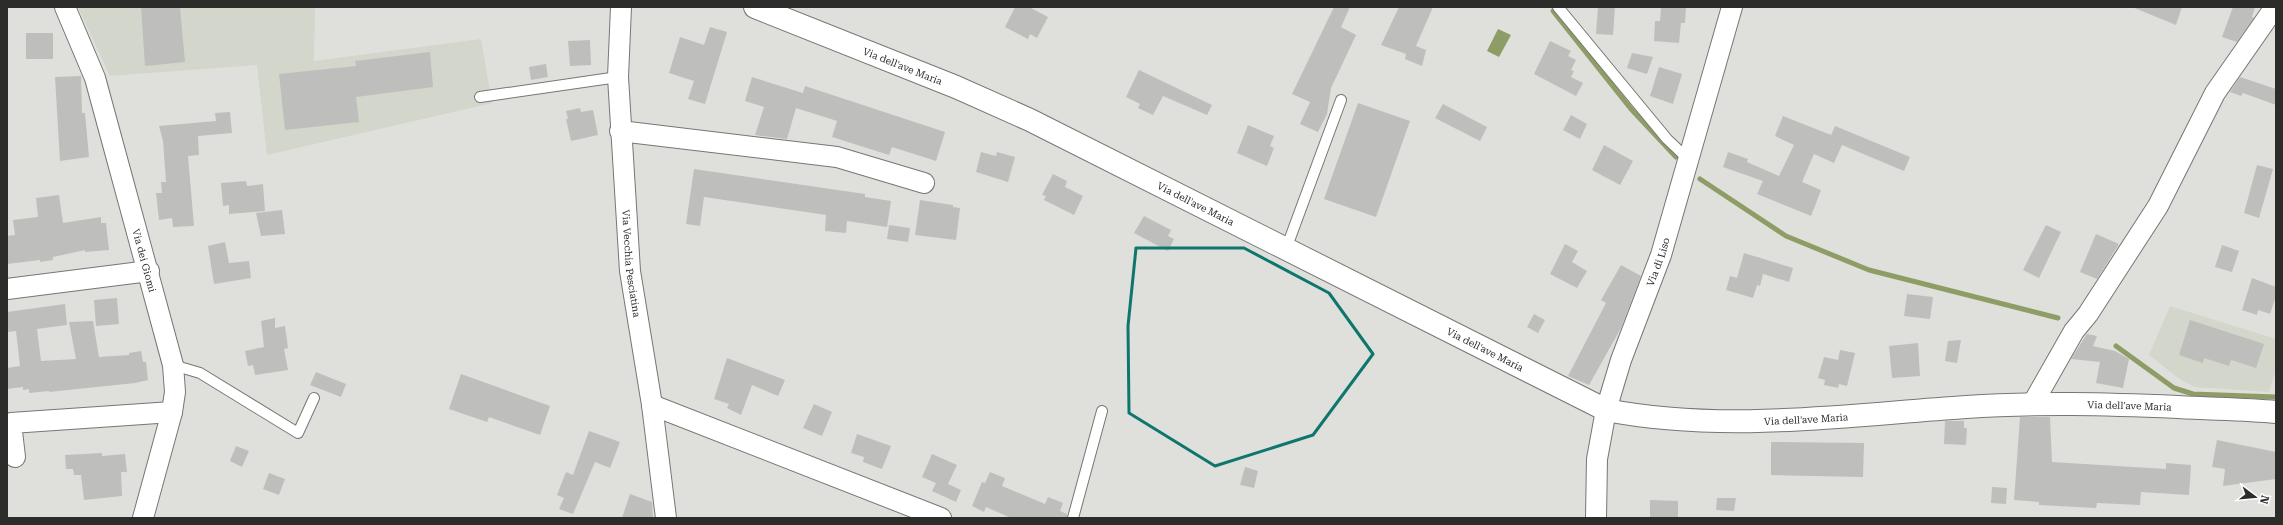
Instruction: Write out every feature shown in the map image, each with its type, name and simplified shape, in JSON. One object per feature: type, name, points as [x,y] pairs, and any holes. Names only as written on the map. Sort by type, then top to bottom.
[{"type":"street","name":"Via dei Giomi","points":[[65,7],[95,78],[149,271],[173,365],[174,392],[172,412],[143,518]]},
{"type":"street","name":"Via Vecchia Pesciatina","points":[[621,7],[618,77],[620,131],[630,271],[652,405],[666,518]]},
{"type":"street","name":"Via dell'ave Maria","points":[[755,7],[956,87],[1030,120],[1606,410],[1640,416],[1693,421],[1762,422],[2033,403],[2145,405],[2276,412]]},
{"type":"street","name":"Via di Liso","points":[[1596,518],[1598,459],[1606,410],[1621,360],[1661,255],[1732,7]]},
{"type":"street","points":[[2033,403],[2074,331],[2088,314],[2158,206],[2215,93],[2275,7]]},
{"type":"street","points":[[620,131],[837,157],[924,183]]},
{"type":"street","points":[[7,289],[149,271]]},
{"type":"street","points":[[652,405],[941,518]]},
{"type":"street","points":[[15,458],[11,423],[172,412]]},
{"type":"lane","points":[[1558,7],[1667,139],[1688,159]]},
{"type":"lane","points":[[480,97],[618,77]]},
{"type":"lane","points":[[1286,249],[1341,100]]},
{"type":"lane","points":[[173,365],[200,373],[298,433],[314,398]]},
{"type":"lane","points":[[1073,518],[1102,411]]},
{"type":"highlighted area","points":[[1136,248],[1244,248],[1329,293],[1373,354],[1313,435],[1215,466],[1129,413],[1128,326]]},
{"type":"shaded area","points":[[78,7],[315,7],[314,61],[481,39],[492,103],[267,155],[257,65],[110,76]]},
{"type":"shaded area","points":[[1498,29],[1511,35],[1499,57],[1487,51]]},
{"type":"shaded area","points":[[2170,306],[2276,339],[2276,369],[2269,392],[2195,387],[2181,380],[2149,355]]},
{"type":"building","points":[[141,7],[180,7],[185,62],[145,66]]},
{"type":"building","points":[[1015,7],[1029,7],[1048,17],[1037,38],[1030,34],[1028,39],[1005,27]]},
{"type":"building","points":[[1334,7],[1350,7],[1341,27],[1356,35],[1331,88],[1327,114],[1318,132],[1300,124],[1310,102],[1292,94]]},
{"type":"building","points":[[1399,7],[1433,7],[1416,46],[1426,50],[1422,66],[1405,59],[1406,54],[1381,45]]},
{"type":"building","points":[[1598,7],[1615,7],[1613,35],[1596,34]]},
{"type":"building","points":[[1661,7],[1686,7],[1685,23],[1681,23],[1679,43],[1654,41],[1655,21],[1660,21]]},
{"type":"building","points":[[2132,7],[2182,7],[2176,25]]},
{"type":"building","points":[[2233,7],[2255,7],[2252,17],[2254,18],[2237,42],[2222,37]]},
{"type":"building","points":[[710,27],[727,32],[705,104],[688,99],[694,81],[669,73],[680,37],[704,45]]},
{"type":"building","points":[[26,33],[53,33],[53,59],[26,59]]},
{"type":"building","points":[[590,40],[591,65],[570,66],[568,41]]},
{"type":"building","points":[[1550,41],[1571,51],[1568,56],[1576,60],[1571,70],[1574,71],[1571,77],[1583,83],[1576,96],[1534,74]]},
{"type":"building","points":[[430,52],[433,87],[356,97],[359,122],[285,130],[279,74],[356,66],[355,61]]},
{"type":"building","points":[[1632,53],[1653,57],[1647,74],[1627,68]]},
{"type":"building","points":[[546,64],[548,77],[531,80],[529,67]]},
{"type":"building","points":[[1659,67],[1682,74],[1673,104],[1650,96]]},
{"type":"building","points":[[1139,70],[1212,105],[1207,115],[1163,96],[1153,115],[1138,108],[1140,104],[1126,97]]},
{"type":"building","points":[[81,76],[82,113],[85,113],[89,157],[60,161],[55,77]]},
{"type":"building","points":[[752,77],[803,93],[805,86],[945,132],[936,161],[892,147],[889,155],[832,137],[837,121],[796,108],[787,139],[755,135],[764,107],[745,101]]},
{"type":"building","points":[[2240,77],[2276,89],[2276,105],[2243,93],[2241,96],[2230,92]]},
{"type":"building","points":[[1358,103],[1410,121],[1376,217],[1324,199]]},
{"type":"building","points":[[1443,104],[1487,127],[1480,141],[1435,118]]},
{"type":"building","points":[[580,108],[581,112],[593,110],[598,135],[571,141],[566,119],[568,119],[566,111]]},
{"type":"building","points":[[230,112],[232,133],[198,136],[199,155],[188,156],[194,226],[173,227],[172,218],[159,220],[156,193],[162,193],[161,182],[166,182],[163,141],[159,126],[216,121],[215,113]]},
{"type":"building","points":[[1571,115],[1587,124],[1580,139],[1563,130]]},
{"type":"building","points":[[1783,116],[1831,135],[1835,126],[1910,157],[1904,171],[1842,145],[1834,163],[1814,154],[1802,182],[1821,190],[1811,216],[1757,194],[1763,181],[1723,167],[1728,152],[1748,159],[1747,162],[1779,176],[1794,145],[1775,136]]},
{"type":"building","points":[[1248,125],[1274,136],[1270,146],[1274,148],[1267,166],[1237,153]]},
{"type":"building","points":[[1604,145],[1633,161],[1620,185],[1592,170]]},
{"type":"building","points":[[981,152],[996,156],[997,152],[1015,157],[1008,182],[976,172]]},
{"type":"building","points":[[2257,165],[2273,169],[2259,218],[2244,213]]},
{"type":"building","points":[[694,169],[865,194],[865,197],[891,201],[887,227],[847,221],[846,233],[825,231],[826,215],[704,197],[700,226],[686,224]]},
{"type":"building","points":[[1053,174],[1067,181],[1065,187],[1083,196],[1074,215],[1044,200],[1046,196],[1042,195]]},
{"type":"building","points":[[246,181],[247,186],[263,184],[265,211],[229,214],[229,205],[223,206],[221,183]]},
{"type":"building","points":[[59,195],[63,223],[101,217],[101,223],[106,223],[109,250],[85,252],[85,250],[53,257],[53,260],[7,264],[7,236],[15,235],[13,220],[38,217],[36,198]]},
{"type":"building","points":[[920,200],[953,205],[953,207],[960,208],[956,240],[915,235]]},
{"type":"building","points":[[282,210],[285,234],[261,236],[256,213]]},
{"type":"building","points":[[1144,216],[1171,230],[1168,236],[1174,239],[1168,251],[1134,233]]},
{"type":"building","points":[[889,225],[910,228],[908,242],[887,239]]},
{"type":"building","points":[[2046,225],[2061,232],[2039,278],[2023,270]]},
{"type":"building","points":[[2096,234],[2119,244],[2097,279],[2080,272]]},
{"type":"building","points":[[225,242],[229,263],[249,261],[251,278],[214,284],[208,246]]},
{"type":"building","points":[[1565,244],[1578,251],[1572,262],[1587,271],[1577,288],[1550,274]]},
{"type":"building","points":[[2222,245],[2239,251],[2232,272],[2215,267]]},
{"type":"building","points":[[1744,253],[1793,268],[1789,282],[1763,274],[1760,286],[1757,285],[1753,298],[1726,290],[1730,276],[1737,278]]},
{"type":"building","points":[[1621,265],[1641,276],[1621,328],[1589,385],[1568,376],[1606,303],[1601,300]]},
{"type":"building","points":[[2252,278],[2276,287],[2276,296],[2270,314],[2258,310],[2257,315],[2242,310]]},
{"type":"building","points":[[1907,294],[1933,297],[1930,319],[1904,316]]},
{"type":"building","points":[[117,298],[119,324],[96,326],[94,300]]},
{"type":"building","points":[[65,304],[67,325],[37,329],[41,361],[76,359],[69,322],[93,321],[99,357],[129,355],[129,353],[141,351],[143,362],[146,362],[148,380],[135,383],[49,392],[29,393],[29,389],[23,390],[23,387],[7,389],[7,368],[20,366],[16,331],[7,332],[7,312]]},
{"type":"building","points":[[1534,314],[1545,320],[1538,333],[1527,327]]},
{"type":"building","points":[[275,318],[275,328],[285,326],[288,348],[284,349],[288,370],[255,375],[253,365],[248,366],[245,351],[264,347],[261,321]]},
{"type":"building","points":[[2190,320],[2264,344],[2256,368],[2231,360],[2229,366],[2204,358],[2203,363],[2179,355]]},
{"type":"building","points":[[2087,334],[2097,336],[2093,346],[2115,351],[2129,359],[2123,388],[2096,383],[2100,362],[2071,359]]},
{"type":"building","points":[[1961,340],[1957,363],[1945,361],[1948,341]]},
{"type":"building","points":[[1918,343],[1920,376],[1892,378],[1889,346]]},
{"type":"building","points":[[1840,350],[1855,353],[1847,386],[1839,384],[1838,388],[1824,385],[1825,380],[1818,378],[1824,357],[1838,360]]},
{"type":"building","points":[[727,358],[785,380],[778,396],[752,385],[741,415],[727,408],[729,404],[714,399]]},
{"type":"building","points":[[316,372],[346,384],[341,397],[310,385]]},
{"type":"building","points":[[461,374],[550,406],[540,435],[489,417],[487,422],[449,409]]},
{"type":"building","points":[[814,404],[832,412],[822,436],[803,428]]},
{"type":"building","points":[[2020,417],[2050,417],[2052,462],[2166,469],[2166,463],[2191,465],[2189,495],[2141,492],[2140,505],[2097,503],[2096,508],[2039,505],[2039,502],[2014,500]]},
{"type":"building","points":[[1945,421],[1964,421],[1964,428],[1967,428],[1966,445],[1944,444]]},
{"type":"building","points":[[589,431],[620,442],[610,468],[595,462],[573,514],[559,509],[564,498],[557,495],[566,472],[573,475]]},
{"type":"building","points":[[857,434],[891,446],[882,469],[863,462],[864,457],[851,453]]},
{"type":"building","points":[[2217,440],[2276,452],[2276,479],[2223,486],[2225,469],[2212,467]]},
{"type":"building","points":[[1771,442],[1864,443],[1863,477],[1771,475]]},
{"type":"building","points":[[236,446],[249,451],[242,467],[230,461]]},
{"type":"building","points":[[102,453],[102,456],[125,454],[127,472],[121,472],[122,496],[84,500],[81,475],[74,475],[73,469],[66,469],[65,455]]},
{"type":"building","points":[[932,454],[957,465],[948,484],[961,490],[956,502],[932,491],[936,483],[922,477]]},
{"type":"building","points":[[1245,467],[1258,471],[1254,488],[1240,485]]},
{"type":"building","points":[[990,472],[1005,478],[1002,486],[1045,504],[1048,497],[1063,503],[1060,511],[1067,514],[1067,518],[1011,518],[986,507],[984,512],[972,506],[982,482],[985,483]]},
{"type":"building","points":[[269,473],[285,479],[279,495],[263,489]]},
{"type":"building","points":[[1992,487],[2007,488],[2006,504],[1991,503]]},
{"type":"building","points":[[630,494],[652,502],[653,518],[622,518]]},
{"type":"building","points":[[1717,498],[1736,498],[1734,511],[1716,510]]},
{"type":"building","points":[[1650,500],[1678,501],[1678,518],[1650,518]]},
{"type":"waterway","points":[[1553,11],[1631,109],[1676,157]]},
{"type":"waterway","points":[[1700,179],[1786,236],[1869,270],[2058,318]]},
{"type":"waterway","points":[[2116,346],[2174,388],[2193,394],[2276,397]]}]
